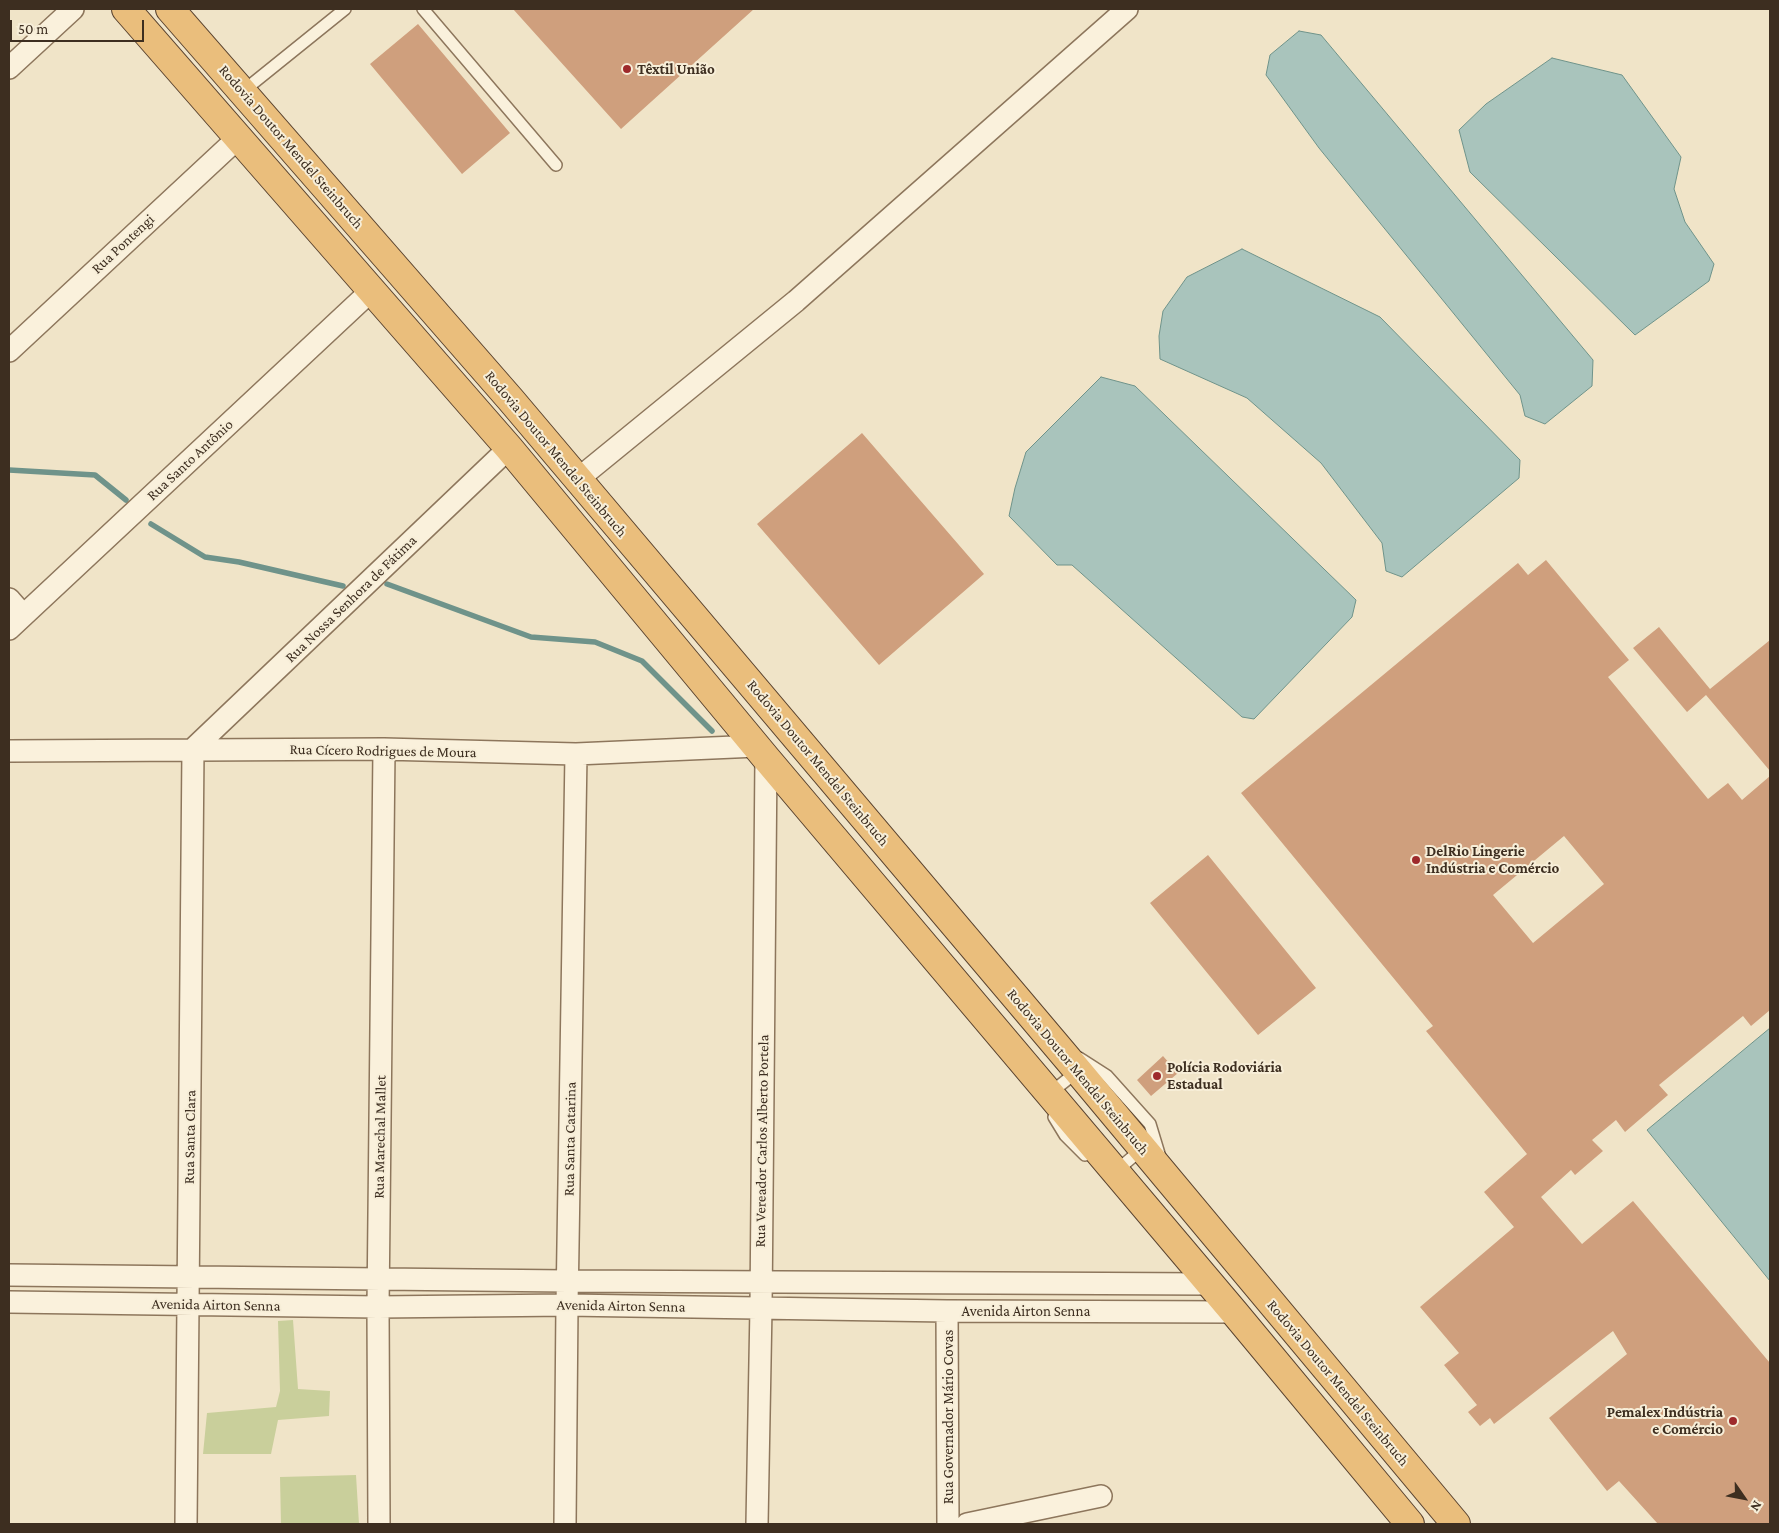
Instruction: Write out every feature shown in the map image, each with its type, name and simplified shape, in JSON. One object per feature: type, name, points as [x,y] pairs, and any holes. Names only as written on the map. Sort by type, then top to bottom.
[{"type":"highway","points":[[126,9],[509,448],[1410,1524]]},
{"type":"highway","name":"Rodovia Doutor Mendel Steinbruch","points":[[170,9],[511,400],[1078,1071],[1456,1524]]},
{"type":"street","points":[[9,68],[73,9]]},
{"type":"street","points":[[578,479],[796,301],[1127,9]]},
{"type":"street","name":"Rua Pontengi","points":[[9,351],[238,138]]},
{"type":"street","name":"Rua Santo Antônio","points":[[16,622],[372,290]]},
{"type":"street","name":"Rua Nossa Senhora de Fátima","points":[[194,750],[509,448]]},
{"type":"street","points":[[9,599],[16,622]]},
{"type":"street","name":"Rua Santa Clara","points":[[186,1524],[194,750]]},
{"type":"street","name":"Rua Cícero Rodrigues de Moura","points":[[9,751],[384,750],[576,754],[762,752]]},
{"type":"street","name":"Rua Marechal Mallet","points":[[379,1524],[378,1307],[384,750]]},
{"type":"street","name":"Rua Vereador Carlos Alberto Portela","points":[[756,1524],[761,1307],[762,752]]},
{"type":"street","name":"Rua Santa Catarina","points":[[565,1524],[576,754]]},
{"type":"street","name":"Avenida Airton Senna","points":[[9,1275],[567,1281],[1209,1284]]},
{"type":"street","points":[[910,1282],[911,1310]]},
{"type":"street","name":"Avenida Airton Senna","points":[[9,1302],[378,1307],[567,1305],[948,1311],[1234,1312]]},
{"type":"street","name":"Rua Governador Mário Covas","points":[[948,1311],[948,1524]]},
{"type":"street","points":[[967,1524],[1101,1496]]},
{"type":"lane","points":[[242,92],[345,9]]},
{"type":"lane","points":[[422,9],[556,165]]},
{"type":"lane","points":[[1054,1044],[1107,1076],[1150,1124],[1166,1178]]},
{"type":"lane","points":[[1048,1093],[1078,1071]]},
{"type":"lane","points":[[1116,1172],[1142,1148]]},
{"type":"green space","points":[[293,1320],[298,1389],[330,1391],[329,1416],[278,1420],[271,1454],[203,1454],[207,1413],[276,1407],[280,1391],[278,1321]]},
{"type":"green space","points":[[356,1475],[359,1524],[281,1524],[280,1477]]},
{"type":"water","points":[[1299,31],[1321,35],[1593,360],[1592,386],[1545,424],[1525,416],[1520,395],[1319,148],[1266,75],[1270,55]]},
{"type":"water","points":[[1552,58],[1622,75],[1681,157],[1674,189],[1685,222],[1714,264],[1709,281],[1635,335],[1470,172],[1459,130],[1486,104]]},
{"type":"water","points":[[1242,249],[1380,317],[1520,460],[1519,478],[1402,577],[1386,571],[1382,543],[1321,463],[1247,398],[1160,359],[1159,336],[1163,311],[1187,277]]},
{"type":"water","points":[[1101,377],[1135,386],[1356,600],[1352,617],[1254,719],[1242,717],[1072,565],[1057,565],[1009,516],[1026,452]]},
{"type":"water","points":[[1770,1028],[1770,1281],[1647,1130]]},
{"type":"building","name":"Têxtil União","points":[[513,9],[754,9],[621,129]]},
{"type":"building","points":[[418,24],[510,133],[462,174],[370,64]]},
{"type":"building","points":[[862,433],[984,574],[879,665],[757,524]]},
{"type":"building","name":"DelRio Lingerie Indústria e Comércio","points":[[1546,560],[1629,660],[1608,677],[1708,799],[1728,783],[1742,800],[1770,776],[1770,1010],[1751,1026],[1743,1016],[1659,1085],[1668,1095],[1625,1132],[1616,1120],[1592,1140],[1603,1151],[1575,1175],[1571,1170],[1541,1197],[1582,1244],[1633,1201],[1770,1363],[1770,1524],[1658,1524],[1619,1481],[1607,1491],[1549,1418],[1627,1354],[1613,1331],[1494,1424],[1490,1418],[1480,1426],[1468,1412],[1477,1405],[1444,1365],[1459,1353],[1420,1307],[1514,1227],[1484,1192],[1527,1154],[1426,1031],[1433,1026],[1241,793],[1518,563],[1528,575]],"holes":[[[1564,836],[1604,884],[1533,943],[1493,895]]]},
{"type":"building","points":[[1659,627],[1710,689],[1770,640],[1770,771],[1706,695],[1687,712],[1633,648]]},
{"type":"building","points":[[1208,855],[1316,988],[1258,1035],[1150,903]]},
{"type":"building","name":"Polícia Rodoviária Estadual","points":[[1163,1056],[1178,1073],[1151,1096],[1137,1080]]},
{"type":"waterway","points":[[9,470],[95,475],[126,500]]},
{"type":"waterway","points":[[151,524],[205,557],[239,562],[343,586]]},
{"type":"waterway","points":[[387,584],[531,637],[595,642],[642,661],[712,731]]},
{"type":"place","name":"Têxtil União","points":[[627,69]]},
{"type":"place","name":"DelRio Lingerie Indústria e Comércio","points":[[1416,860]]},
{"type":"place","name":"Polícia Rodoviária Estadual","points":[[1157,1076]]},
{"type":"place","name":"Pemalex Indústria e Comércio","points":[[1733,1421]]}]
